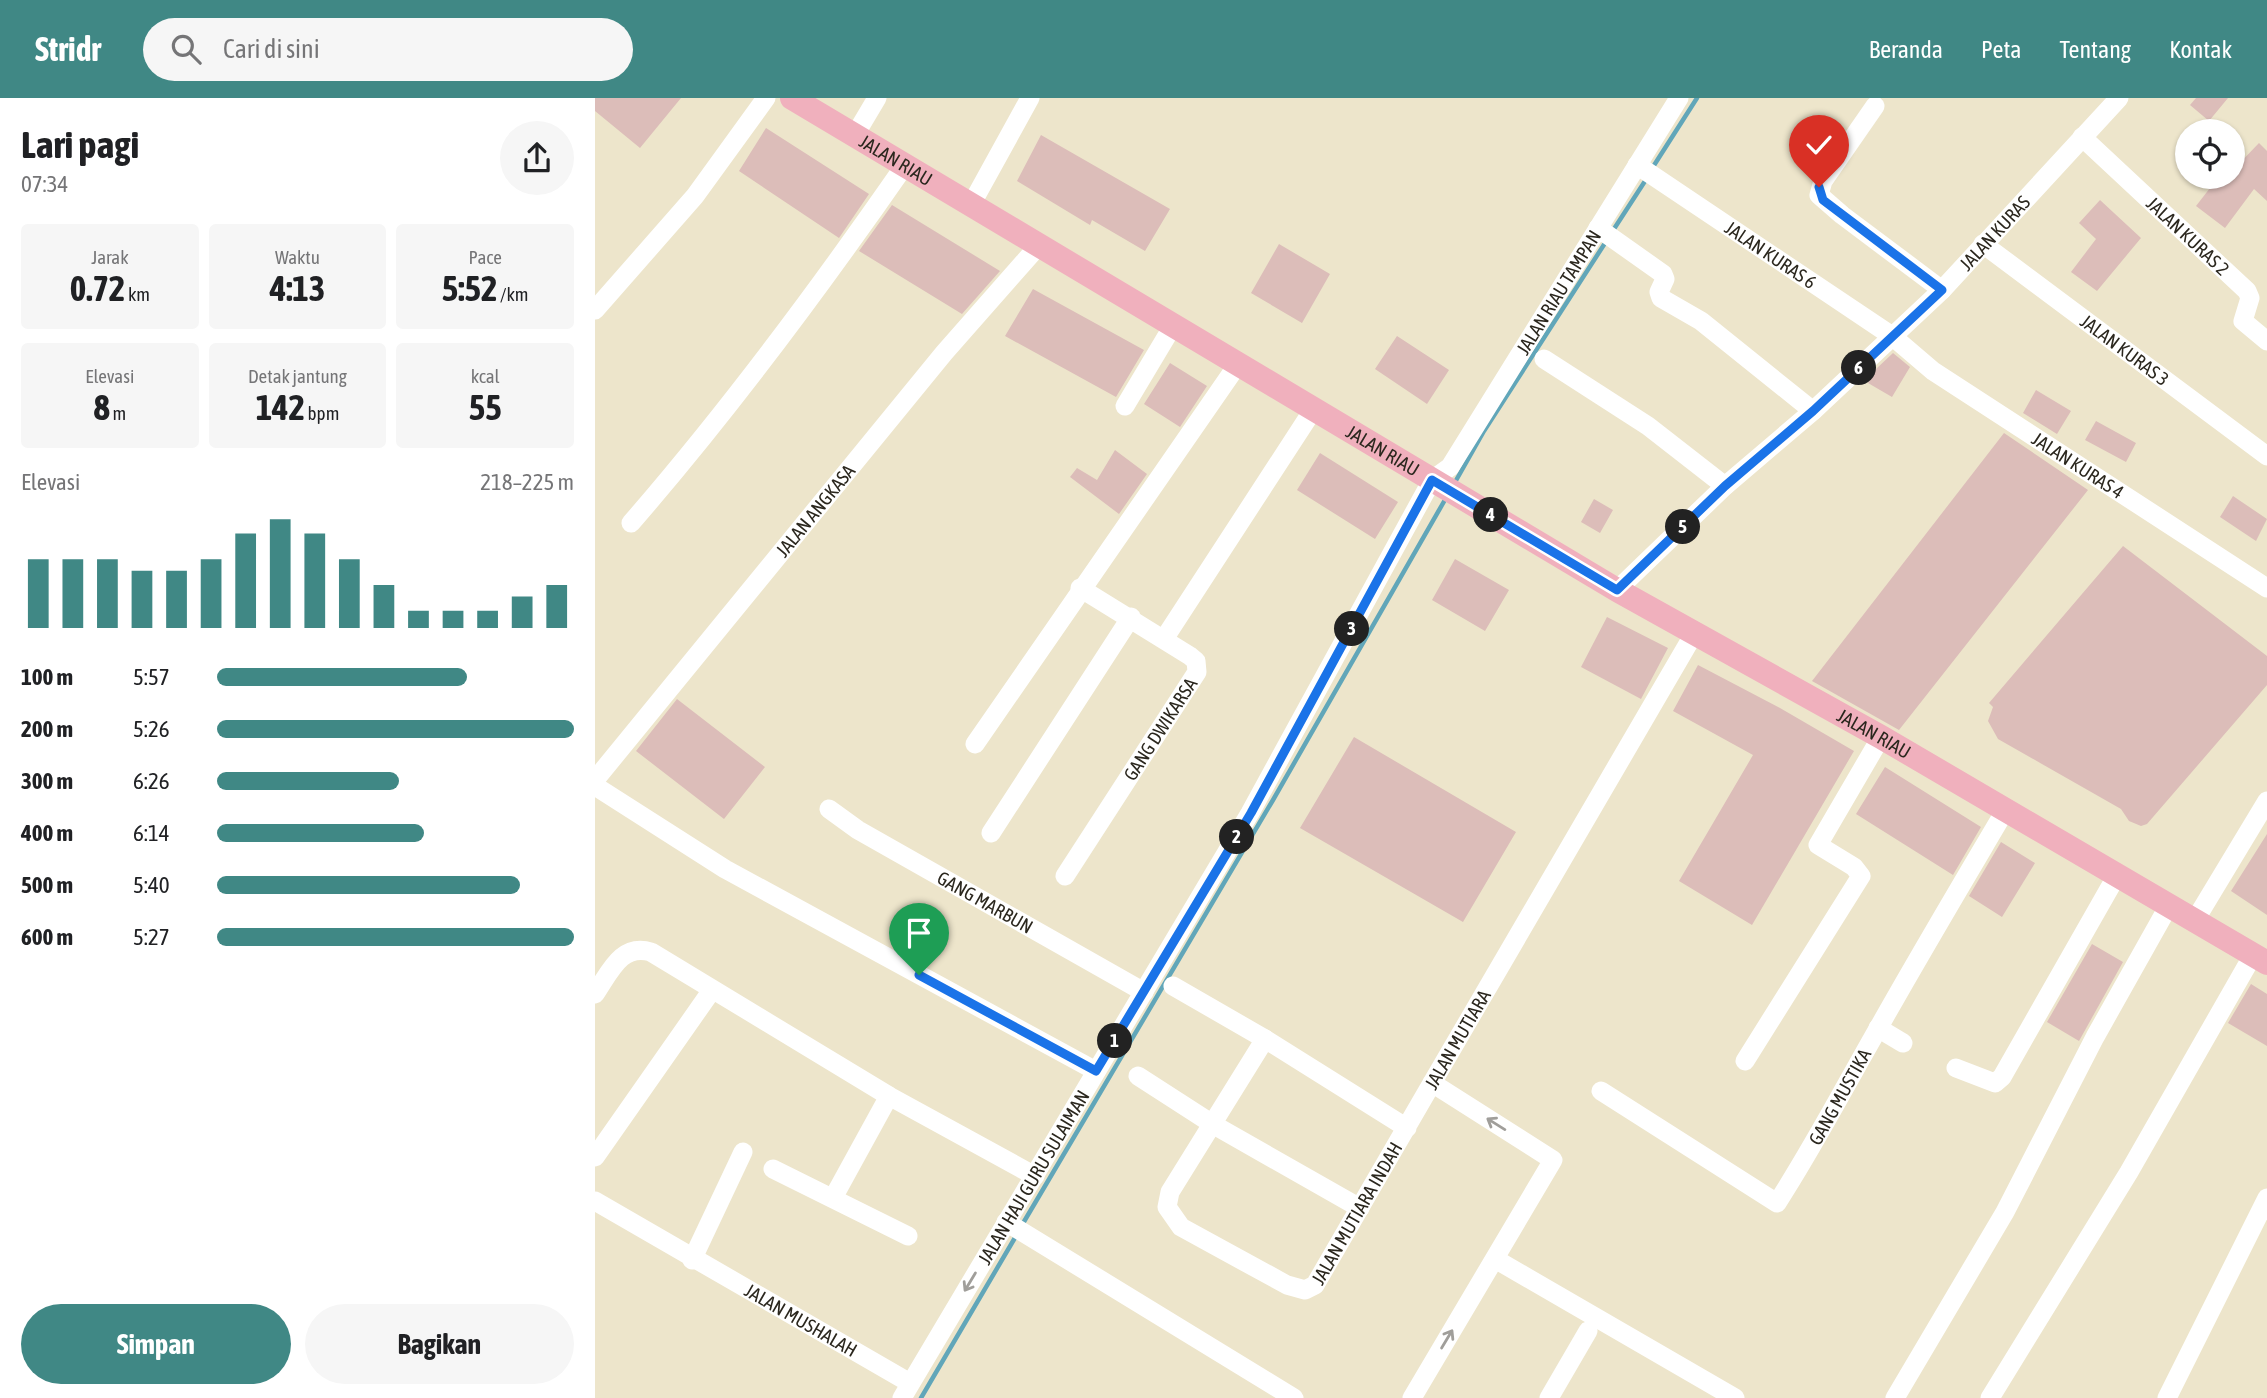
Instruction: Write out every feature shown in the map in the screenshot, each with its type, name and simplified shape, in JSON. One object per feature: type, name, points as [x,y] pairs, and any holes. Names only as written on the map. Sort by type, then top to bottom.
[{"type":"main road","name":"JALAN RIAU","points":[[792,98],[1617,590],[1881,737],[2260,959]]},
{"type":"street","points":[[595,310],[695,196],[766,98]]},
{"type":"street","points":[[855,135],[877,98]]},
{"type":"street","points":[[971,205],[1030,98]]},
{"type":"street","name":"JALAN RIAU TAMPAN","points":[[1442,486],[1450,467],[1644,170],[1679,98]]},
{"type":"street","name":"JALAN KURAS","points":[[1617,590],[1725,486],[1813,411],[1942,290],[2119,98]]},
{"type":"street","points":[[1875,106],[1823,181],[1819,195],[1942,290]]},
{"type":"street","name":"JALAN KURAS 2","points":[[2082,137],[2247,290],[2250,298],[2243,321],[2267,341]]},
{"type":"street","points":[[631,523],[701,443],[824,281],[905,165]]},
{"type":"street","name":"JALAN KURAS 6","points":[[1644,170],[1892,336]]},
{"type":"street","points":[[1605,233],[1665,276],[1659,292],[1661,298],[1701,321],[1813,411]]},
{"type":"street","name":"JALAN ANGKASA","points":[[595,780],[944,353],[1040,244]]},
{"type":"street","name":"JALAN KURAS 3","points":[[1983,244],[2267,456]]},
{"type":"street","points":[[1125,406],[1174,324]]},
{"type":"street","name":"JALAN KURAS 4","points":[[1892,336],[1933,371],[2267,588]]},
{"type":"street","points":[[1544,359],[1648,426],[1725,486]]},
{"type":"street","points":[[975,744],[1080,588],[1238,364]]},
{"type":"street","points":[[1164,639],[1313,410]]},
{"type":"street","name":"JALAN HAJI GURU SULAIMAN","points":[[906,1391],[1251,813],[1442,486]]},
{"type":"street","name":"GANG DWIKARSA","points":[[1065,876],[1195,677],[1196,661],[1131,617],[1080,588]]},
{"type":"street","points":[[991,833],[1131,617]]},
{"type":"street","name":"JALAN MUTIARA","points":[[1412,1398],[1553,1160],[1432,1083],[1695,632]]},
{"type":"street","points":[[1745,1061],[1861,876],[1854,867],[1818,845],[1881,737]]},
{"type":"street","points":[[595,786],[725,869],[1096,1071]]},
{"type":"street","points":[[2194,922],[2267,801]]},
{"type":"street","name":"GANG MARBUN","points":[[829,809],[858,830],[1144,992]]},
{"type":"street","name":"GANG MUSTIKA","points":[[1601,1091],[1775,1203],[1828,1122],[1878,1028],[2005,809]]},
{"type":"street","points":[[1956,1068],[1987,1082],[1995,1083],[2002,1077],[2117,875]]},
{"type":"street","points":[[1895,1398],[2004,1212],[2095,1037],[2168,907]]},
{"type":"street","points":[[595,994],[620,956],[633,949],[651,952],[889,1096],[1035,1176]]},
{"type":"street","points":[[1990,1398],[2260,959]]},
{"type":"street","points":[[1173,986],[1407,1128]]},
{"type":"street","points":[[595,1157],[712,990]]},
{"type":"street","points":[[1878,1028],[1903,1043]]},
{"type":"street","points":[[1214,1125],[1265,1040]]},
{"type":"street","points":[[1138,1076],[1214,1125],[1360,1208]]},
{"type":"street","name":"JALAN MUTIARA INDAH","points":[[1214,1125],[1170,1192],[1167,1208],[1181,1227],[1287,1285],[1305,1290],[1315,1285],[1432,1083]]},
{"type":"street","points":[[833,1198],[889,1096]]},
{"type":"street","points":[[692,1260],[743,1152]]},
{"type":"street","points":[[773,1169],[908,1236]]},
{"type":"street","points":[[2167,1398],[2267,1198]]},
{"type":"street","name":"JALAN MUSHALAH","points":[[595,1201],[906,1391]]},
{"type":"street","points":[[1006,1222],[1294,1398]]},
{"type":"street","points":[[1495,1259],[1735,1398]]},
{"type":"street","points":[[1549,1398],[1588,1331]]},
{"type":"building","points":[[595,98],[681,98],[640,148],[595,111]]},
{"type":"building","points":[[2196,98],[2228,98],[2211,119],[2207,119],[2190,105]]},
{"type":"building","points":[[766,128],[869,194],[839,238],[739,171]]},
{"type":"building","points":[[1041,135],[1170,209],[1145,251],[1092,220],[1090,225],[1017,181]]},
{"type":"building","points":[[2259,143],[2267,151],[2267,201],[2254,189],[2225,228],[2196,206],[2209,189],[2245,189],[2245,158]]},
{"type":"building","points":[[2100,200],[2141,238],[2097,291],[2071,272],[2096,239],[2079,223]]},
{"type":"building","points":[[892,205],[1000,271],[962,314],[859,251]]},
{"type":"building","points":[[1279,244],[1330,274],[1302,323],[1251,293]]},
{"type":"building","points":[[1033,289],[1144,350],[1116,397],[1005,336]]},
{"type":"building","points":[[1397,336],[1449,370],[1427,404],[1375,369]]},
{"type":"building","points":[[1893,353],[1910,367],[1892,397],[1868,383],[1876,369]]},
{"type":"building","points":[[1170,363],[1207,386],[1180,427],[1144,404]]},
{"type":"building","points":[[2036,390],[2071,411],[2057,434],[2023,413]]},
{"type":"building","points":[[2096,421],[2136,443],[2126,462],[2085,440]]},
{"type":"building","points":[[2004,433],[2088,490],[1899,730],[1812,681]]},
{"type":"building","points":[[1115,450],[1147,474],[1119,514],[1070,477],[1077,468],[1097,480]]},
{"type":"building","points":[[1320,453],[1398,502],[1375,539],[1297,490]]},
{"type":"building","points":[[2233,496],[2267,519],[2256,541],[2220,517]]},
{"type":"building","points":[[1594,499],[1613,510],[1600,533],[1581,522]]},
{"type":"building","points":[[2123,546],[2267,656],[2267,685],[2147,824],[2141,826],[2129,821],[2121,809],[1998,739],[1988,721],[1993,707],[1989,703]]},
{"type":"building","points":[[1455,559],[1509,590],[1485,631],[1432,600]]},
{"type":"building","points":[[1607,617],[1668,648],[1641,699],[1581,667]]},
{"type":"building","points":[[1698,665],[1854,751],[1752,925],[1679,881],[1753,755],[1673,711]]},
{"type":"building","points":[[677,699],[765,767],[724,819],[636,751]]},
{"type":"building","points":[[1354,737],[1516,832],[1463,922],[1300,828]]},
{"type":"building","points":[[1885,767],[1981,827],[1953,875],[1856,814]]},
{"type":"building","points":[[2267,834],[2267,915],[2231,891]]},
{"type":"building","points":[[2001,842],[2035,863],[2002,917],[1969,896]]},
{"type":"building","points":[[2092,944],[2123,962],[2079,1041],[2047,1022]]},
{"type":"building","points":[[2251,984],[2267,994],[2267,1046],[2228,1023]]},
{"type":"waterway","points":[[1651,170],[1697,98]]},
{"type":"waterway","points":[[1612,232],[1647,178]]},
{"type":"waterway","points":[[1454,484],[1484,431],[1607,240]]},
{"type":"waterway","points":[[1022,1225],[1273,800],[1446,498]]},
{"type":"waterway","points":[[921,1398],[1016,1236]]},
{"type":"route","points":[[919,975],[1096,1071],[1251,813],[1432,480],[1617,590],[1725,486],[1813,411],[1942,290],[1823,200],[1819,195],[1819,187]]}]
